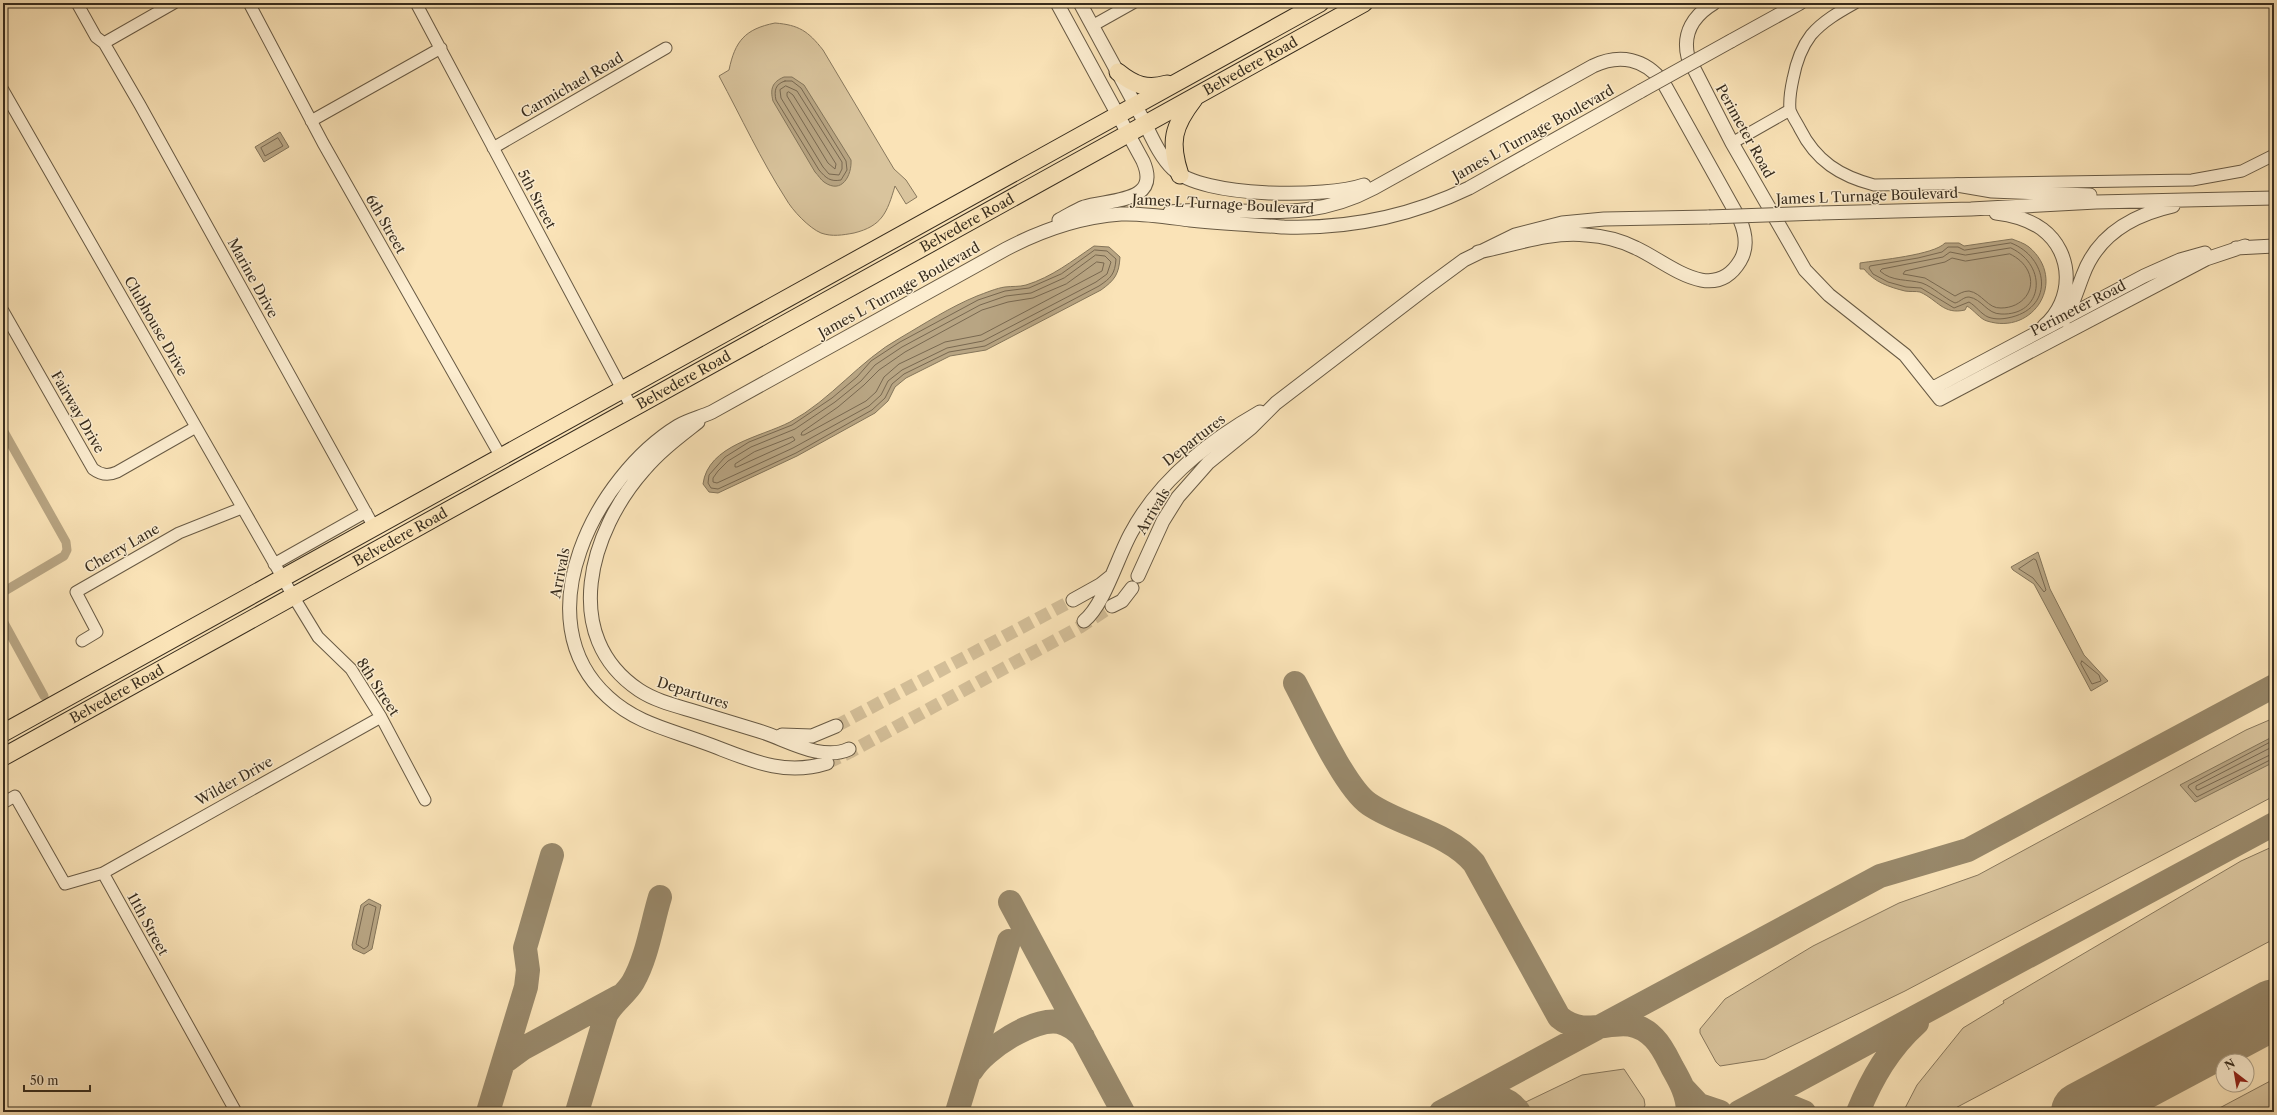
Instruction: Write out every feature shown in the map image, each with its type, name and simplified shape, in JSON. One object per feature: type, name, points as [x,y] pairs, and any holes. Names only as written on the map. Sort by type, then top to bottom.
[{"type":"main road","name":"Belvedere Road","points":[[3,733],[278,571],[374,527],[1320,3]]},
{"type":"main road","name":"Belvedere Road","points":[[3,756],[1146,125],[1364,3]]},
{"type":"main road","points":[[1118,72],[1133,83],[1148,88],[1182,80]]},
{"type":"main road","points":[[1180,175],[1174,155],[1174,133],[1185,111],[1197,96]]},
{"type":"street","name":"Marine Drive","points":[[77,3],[96,37],[104,43],[374,527]]},
{"type":"street","points":[[104,43],[174,3]]},
{"type":"street","name":"6th Street","points":[[249,3],[311,121],[501,457]]},
{"type":"street","name":"5th Street","points":[[416,3],[632,408]]},
{"type":"street","points":[[1035,234],[1082,207],[1124,200],[1134,196],[1143,188],[1147,177],[1145,166],[1057,3]]},
{"type":"street","points":[[1080,3],[1169,165],[1180,175],[1198,182],[1234,189],[1307,195],[1349,190],[1400,173]]},
{"type":"street","points":[[1092,26],[1133,3]]},
{"type":"street","name":"Perimeter Road","points":[[1714,3],[1700,13],[1689,28],[1686,41],[1686,52],[1695,74],[1792,250],[1810,277],[1829,295],[1905,355],[1936,393]]},
{"type":"street","name":"James L Turnage Boulevard","points":[[712,412],[1035,234],[1063,224],[1092,218],[1147,214],[1190,220],[1297,227],[1345,224],[1394,216],[1440,201],[1469,188],[1800,3]]},
{"type":"street","points":[[1855,3],[1823,23],[1811,35],[1802,49],[1796,64],[1791,90],[1790,110],[1807,143],[1820,159],[1837,172],[1856,180],[1874,185],[1957,185],[2192,180],[2242,171],[2274,155]]},
{"type":"street","points":[[311,121],[441,48]]},
{"type":"street","name":"Carmichael Road","points":[[493,148],[666,48]]},
{"type":"street","points":[[1147,214],[1192,210],[1266,213],[1312,210],[1359,195],[1593,66],[1614,59],[1626,59],[1650,68],[1663,82],[1740,220],[1746,240],[1743,255],[1734,270],[1719,279],[1707,281],[1691,278],[1628,244],[1594,236],[1558,236],[1478,252]]},
{"type":"street","name":"Clubhouse Drive","points":[[3,90],[278,571]]},
{"type":"street","points":[[1732,143],[1790,110]]},
{"type":"street","points":[[1957,185],[1992,191],[2070,194],[2142,201]]},
{"type":"street","name":"James L Turnage Boulevard","points":[[1276,403],[1426,288],[1478,252],[1515,235],[1562,223],[1604,219],[1971,209],[2142,201],[2274,198]]},
{"type":"street","points":[[2027,352],[2055,330],[2065,319],[2091,258],[2111,233],[2130,219],[2149,211],[2198,200]]},
{"type":"street","points":[[1971,209],[2016,216],[2032,223],[2049,235],[2060,252],[2066,268],[2066,287],[2056,313],[2036,333]]},
{"type":"street","name":"Perimeter Road","points":[[1936,393],[2036,333],[2144,276],[2180,260],[2210,251],[2245,246],[2274,246]]},
{"type":"street","name":"Perimeter Road","points":[[1936,393],[2027,352],[2206,259],[2245,246]]},
{"type":"street","name":"Fairway Drive","points":[[3,311],[93,469],[98,473],[111,474],[117,472],[196,427]]},
{"type":"street","name":"Departures","points":[[1084,621],[1096,607],[1125,544],[1146,508],[1177,472],[1244,421],[1276,403]]},
{"type":"street","name":"Arrivals","points":[[1138,576],[1163,521],[1178,497],[1208,463],[1251,428],[1276,403]]},
{"type":"street","name":"Departures","points":[[712,412],[654,458],[626,494],[610,522],[599,552],[591,583],[590,606],[594,630],[599,644],[616,670],[626,681],[653,698],[764,733],[812,750],[834,752],[849,749]]},
{"type":"street","name":"Arrivals","points":[[712,412],[679,425],[654,445],[628,470],[596,514],[582,545],[573,578],[569,612],[575,644],[581,660],[597,686],[619,707],[642,722],[771,767],[801,768],[827,762]]},
{"type":"street","name":"Cherry Lane","points":[[82,641],[97,632],[76,592],[179,533],[242,508]]},
{"type":"street","points":[[278,571],[366,512]]},
{"type":"street","name":"8th Street","points":[[278,571],[318,637],[351,669],[381,717],[425,800]]},
{"type":"street","points":[[1073,600],[1100,585],[1110,577]]},
{"type":"street","points":[[1112,606],[1122,601],[1132,588]]},
{"type":"street","name":"Wilder Drive","points":[[103,873],[381,717]]},
{"type":"street","name":"Departures","points":[[764,733],[806,736],[819,734],[836,726]]},
{"type":"street","points":[[3,803],[15,796],[65,884],[103,873]]},
{"type":"street","name":"11th Street","points":[[103,873],[236,1112]]},
{"type":"shaded area","points":[[775,23],[797,27],[813,38],[823,50],[894,169],[906,180],[917,197],[906,204],[895,186],[889,204],[882,217],[877,222],[863,230],[842,235],[833,235],[816,231],[806,223],[789,203],[768,169],[719,76],[729,70],[734,51],[743,38],[756,29]]},
{"type":"shaded area","points":[[2274,718],[2274,796],[1905,991],[1765,1059],[1720,1066],[1716,1062],[1700,1033],[1700,1029],[1725,999],[1813,946],[1899,903],[1978,875],[2246,730]]},
{"type":"shaded area","points":[[2274,846],[2274,939],[1948,1112],[1903,1112],[1917,1085],[1963,1028],[2004,1003],[2003,1001],[2241,861]]},
{"type":"shaded area","points":[[1624,1069],[1644,1099],[1645,1105],[1642,1112],[1505,1112],[1582,1075]]},
{"type":"shaded area","points":[[2274,1079],[2274,1112],[2212,1112],[2248,1093],[2255,1093],[2255,1089]]},
{"type":"water","points":[[784,77],[792,77],[804,85],[851,160],[848,177],[841,185],[830,185],[823,181],[815,172],[773,101],[773,86],[777,81]]},
{"type":"water","points":[[280,132],[289,147],[264,162],[255,147]]},
{"type":"water","points":[[2012,239],[2029,247],[2040,260],[2046,275],[2045,289],[2040,302],[2031,313],[2019,320],[2004,323],[1984,320],[1967,306],[1965,310],[1957,311],[1946,309],[1920,292],[1905,291],[1888,286],[1877,281],[1864,269],[1860,269],[1860,263],[1918,254],[1930,251],[1945,243],[1959,243],[1964,246]]},
{"type":"water","points":[[1094,246],[1109,247],[1120,257],[1119,268],[1113,280],[1101,290],[986,350],[950,356],[906,378],[895,387],[888,401],[875,413],[797,456],[718,493],[709,492],[703,484],[707,471],[715,460],[725,451],[751,438],[790,422],[805,413],[885,347],[947,310],[967,300],[991,291],[1026,285],[1044,278],[1062,268]]},
{"type":"water","points":[[2038,552],[2050,589],[2084,655],[2108,681],[2091,691],[2034,584],[2013,570],[2011,567]]},
{"type":"water","points":[[2274,736],[2274,762],[2195,802],[2180,785]]},
{"type":"water","points":[[369,899],[381,905],[372,949],[364,954],[353,949],[352,945],[361,905]]},
{"type":"waterway","points":[[3,430],[66,542],[67,550],[64,556],[3,592]]},
{"type":"waterway","points":[[3,621],[44,696]]},
{"type":"taxiway","points":[[1295,683],[1339,766],[1349,782],[1360,795],[1369,804],[1382,812],[1451,844],[1463,852],[1474,863],[1559,1017],[1571,1025],[1583,1027],[1619,1024],[1630,1025],[1642,1029],[1654,1038],[1662,1048],[1683,1088],[1687,1100],[1688,1112]]},
{"type":"taxiway","points":[[1441,1112],[1880,876],[1968,850],[2274,686]]},
{"type":"taxiway","points":[[1739,1112],[2274,824]]},
{"type":"taxiway","points":[[488,1112],[526,987],[528,970],[525,948],[552,855]]},
{"type":"taxiway","points":[[577,1112],[606,1015],[630,986],[638,973],[646,951],[660,897]]},
{"type":"taxiway","points":[[1010,902],[1123,1112]]},
{"type":"taxiway","points":[[957,1112],[1009,941]]},
{"type":"taxiway","points":[[503,1063],[522,1049],[618,997]]},
{"type":"taxiway","points":[[972,1070],[978,1062],[999,1044],[1024,1029],[1037,1024],[1059,1022],[1066,1024],[1083,1037]]},
{"type":"taxiway","points":[[1858,1112],[1869,1087],[1882,1064],[1898,1043],[1917,1023]]},
{"type":"taxiway","points":[[1684,1089],[1699,1105],[1720,1112]]},
{"type":"taxiway","points":[[1471,1097],[1485,1095],[1498,1097],[1509,1102],[1519,1112]]},
{"type":"taxiway","points":[[1757,1104],[1782,1103],[1804,1112]]},
{"type":"runway","points":[[2081,1112],[2274,1009]]},
{"type":"tunnel","points":[[836,726],[1073,600]]},
{"type":"tunnel","points":[[827,763],[850,752],[1080,627],[1112,606]]}]
